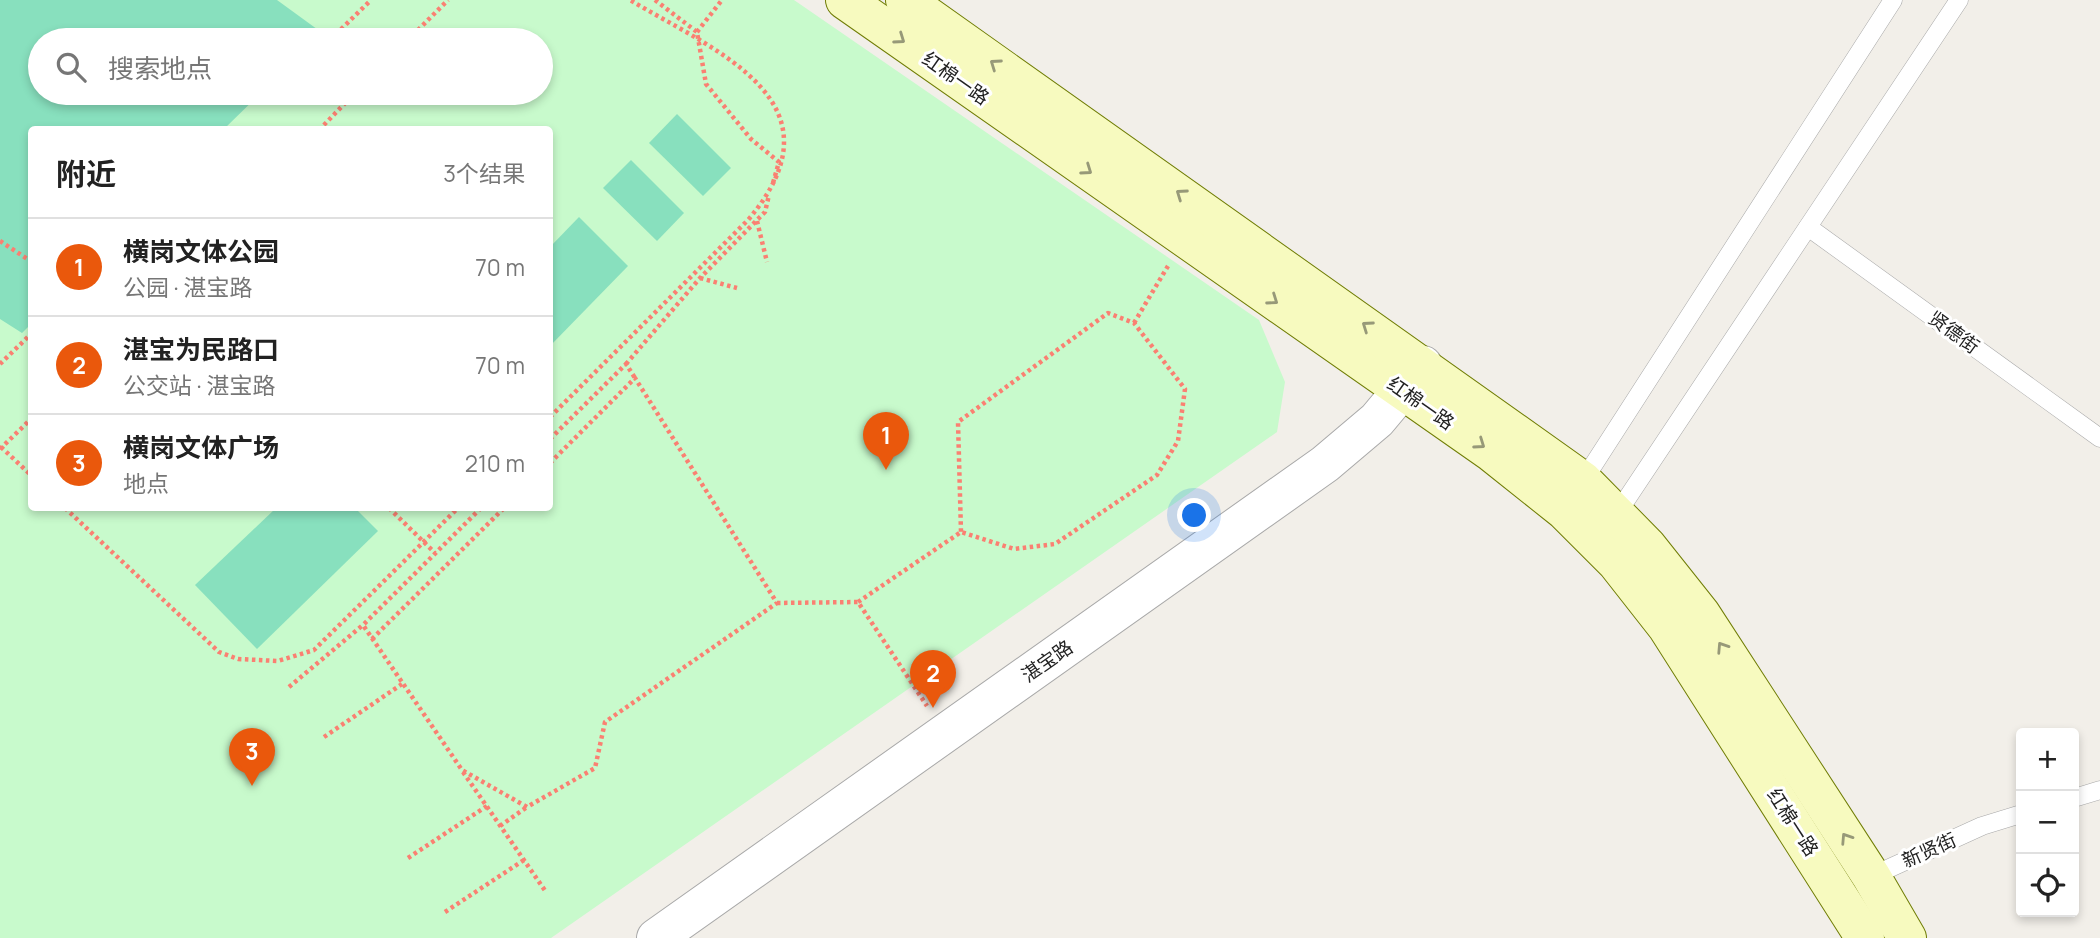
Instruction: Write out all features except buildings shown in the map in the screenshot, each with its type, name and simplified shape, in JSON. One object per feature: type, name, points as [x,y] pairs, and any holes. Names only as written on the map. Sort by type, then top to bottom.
[{"type":"main road","name":"红棉一路","points":[[845,0],[1185,238],[1583,481],[1647,547],[1701,614],[1855,885],[1865,938]]},
{"type":"main road","name":"红棉一路","points":[[905,0],[1413,378],[1491,452],[1564,510],[1616,562],[1667,627],[1855,885],[1907,938]]},
{"type":"street","name":"湛宝路","points":[[656,938],[1325,464],[1377,420],[1413,378]]},
{"type":"lane","points":[[1583,481],[1893,0]]},
{"type":"lane","points":[[1616,515],[1959,0]]},
{"type":"lane","name":"贤德街","points":[[1808,227],[2100,438]]},
{"type":"lane","points":[[2079,796],[2100,790]]},
{"type":"lane","name":"新贤街","points":[[1855,885],[1982,826],[2016,816]]},
{"type":"path","points":[[342,28],[371,0]]},
{"type":"path","points":[[420,28],[448,0]]},
{"type":"path","points":[[553,414],[748,220],[773,188],[782,161],[779,118],[771,97],[761,85],[736,62],[630,0]]},
{"type":"path","points":[[553,436],[626,364],[700,278],[765,212],[779,162],[751,139],[706,84],[697,32],[656,0]]},
{"type":"path","points":[[697,32],[722,0]]},
{"type":"path","points":[[322,126],[343,105]]},
{"type":"path","points":[[757,220],[767,262]]},
{"type":"path","points":[[1134,323],[1185,238]]},
{"type":"path","points":[[0,241],[28,259]]},
{"type":"path","points":[[700,278],[737,289]]},
{"type":"path","points":[[1108,313],[1134,323],[1185,389],[1178,441],[1157,475],[1055,544],[1014,549],[961,532],[958,422],[1108,313]]},
{"type":"path","points":[[0,364],[28,337]]},
{"type":"path","points":[[626,364],[777,603]]},
{"type":"path","points":[[553,460],[635,378]]},
{"type":"path","points":[[28,422],[0,447],[28,472]]},
{"type":"path","points":[[68,511],[219,652],[238,659],[278,661],[314,650],[455,511]]},
{"type":"path","points":[[392,511],[435,553]]},
{"type":"path","points":[[289,687],[363,625],[478,511]]},
{"type":"path","points":[[372,639],[502,511]]},
{"type":"path","points":[[500,826],[527,807],[595,768],[605,722],[777,603],[858,602],[961,532]]},
{"type":"path","points":[[858,602],[945,733]]},
{"type":"path","points":[[363,625],[546,892]]},
{"type":"path","points":[[324,737],[402,684]]},
{"type":"path","points":[[462,770],[527,807]]},
{"type":"path","points":[[408,858],[487,806]]},
{"type":"path","points":[[445,912],[524,860]]},
{"type":"green space","points":[[0,0],[794,0],[1259,320],[1285,382],[1277,432],[551,938],[0,938]]},
{"type":"green space","points":[[0,0],[277,0],[316,28],[28,28],[28,105],[249,105],[227,126],[28,126],[28,327],[22,333],[0,319]]},
{"type":"green space","points":[[677,114],[731,168],[703,196],[649,143]]},
{"type":"green space","points":[[631,160],[684,213],[657,241],[603,188]]},
{"type":"green space","points":[[579,217],[628,266],[553,343],[553,244]]},
{"type":"green space","points":[[273,511],[358,511],[378,531],[257,649],[195,585]]},
{"type":"place","name":"横岗文体公园","points":[[886,470]]},
{"type":"place","name":"湛宝为民路口","points":[[933,708]]},
{"type":"place","name":"横岗文体广场","points":[[252,786]]}]
